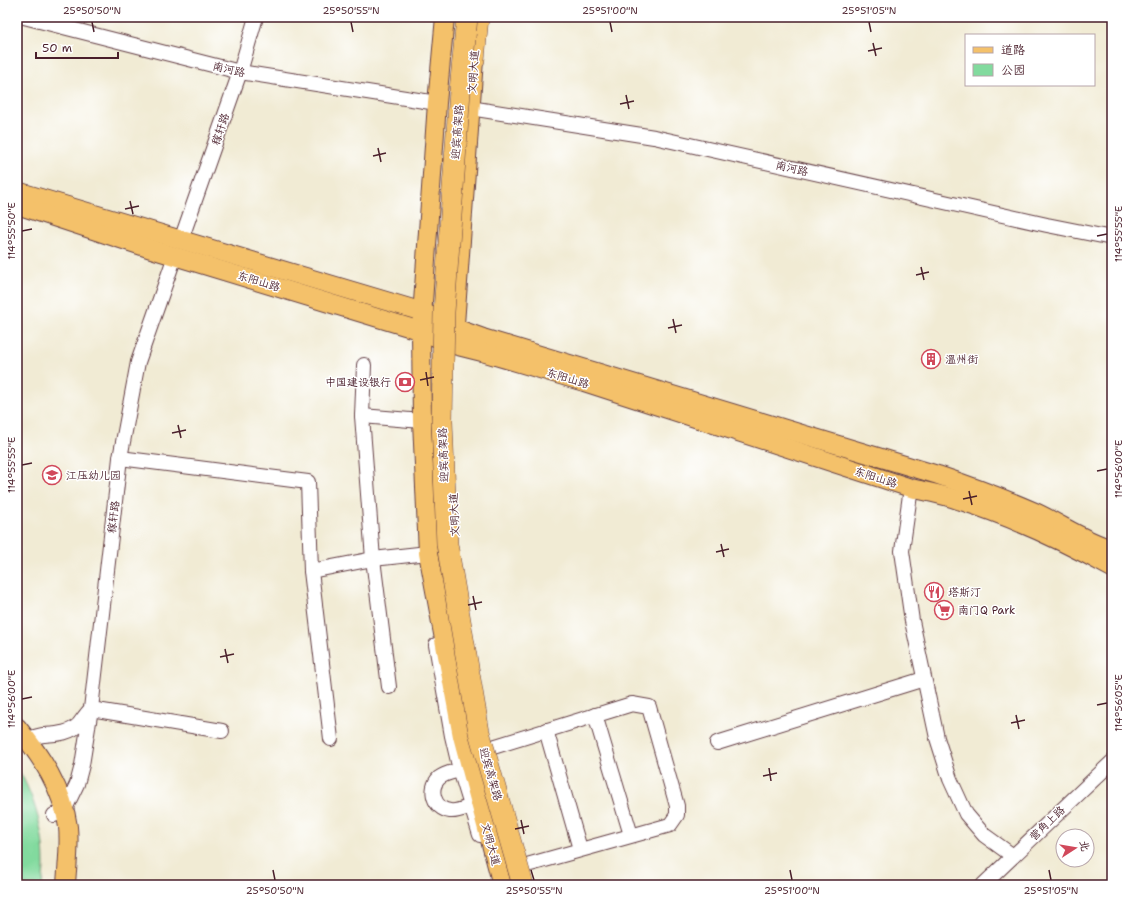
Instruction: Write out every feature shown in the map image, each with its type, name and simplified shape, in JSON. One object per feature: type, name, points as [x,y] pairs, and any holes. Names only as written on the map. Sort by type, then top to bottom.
[{"type":"highway","name":"迎宾高架路","points":[[453,17],[446,90],[432,312],[430,421],[435,546],[470,735],[510,885]]},
{"type":"highway","name":"迎宾高架路","points":[[467,17],[460,91],[444,312],[442,421],[447,544],[479,732],[523,885]]},
{"type":"highway","points":[[474,60],[478,17]]},
{"type":"main road","name":"文明大道","points":[[445,17],[437,103],[421,331],[418,421],[424,553],[462,736],[502,885]]},
{"type":"main road","name":"文明大道","points":[[474,60],[454,336],[450,421],[455,546],[488,730],[533,885]]},
{"type":"main road","name":"东阳山路","points":[[17,191],[421,331],[454,336],[484,338],[938,475],[992,493],[1036,513],[1097,545],[1112,549]]},
{"type":"main road","name":"东阳山路","points":[[17,205],[423,312],[454,336],[482,352],[584,382],[911,488],[960,500],[1009,519],[1088,555],[1112,568]]},
{"type":"main road","points":[[20,736],[48,770],[62,800],[57,829],[54,885]]},
{"type":"main road","points":[[59,813],[68,826],[69,850],[66,885]]},
{"type":"street","name":"南河路","points":[[24,17],[240,72],[437,103]]},
{"type":"street","name":"稼轩路","points":[[59,813],[77,784],[82,765],[91,709],[120,458],[138,362],[240,72],[256,17]]},
{"type":"street","name":"南河路","points":[[470,108],[654,137],[1047,225],[1112,238]]},
{"type":"street","points":[[364,365],[362,416],[373,559],[389,687]]},
{"type":"street","points":[[362,416],[418,421]]},
{"type":"street","points":[[120,458],[308,482],[311,571],[331,739]]},
{"type":"street","points":[[911,488],[902,551],[912,621],[939,745],[950,779],[966,814],[984,834],[1013,856]]},
{"type":"street","points":[[311,571],[373,559],[424,553],[452,736],[460,770],[472,806],[494,885]]},
{"type":"street","points":[[717,742],[924,679]]},
{"type":"street","points":[[493,747],[632,704],[648,707],[677,806],[677,815],[670,825],[527,865]]},
{"type":"street","points":[[20,736],[41,736],[62,733],[70,730],[78,724],[91,709],[222,731]]},
{"type":"street","points":[[595,715],[631,836]]},
{"type":"street","points":[[546,730],[580,849]]},
{"type":"street","name":"营角上路","points":[[983,885],[1112,762]]},
{"type":"street","points":[[460,770],[448,773],[438,779],[434,788],[434,799],[440,807],[449,811],[472,806]]},
{"type":"green space","points":[[17,767],[33,801],[40,826],[44,851],[44,872],[42,885],[17,885]]},
{"type":"place","name":"温州街","points":[[931,359]]},
{"type":"place","name":"中国建设银行","points":[[405,382]]},
{"type":"place","name":"江压幼儿园","points":[[52,475]]},
{"type":"place","name":"塔斯汀","points":[[934,592]]},
{"type":"place","name":"南门Q Park","points":[[944,610]]}]
